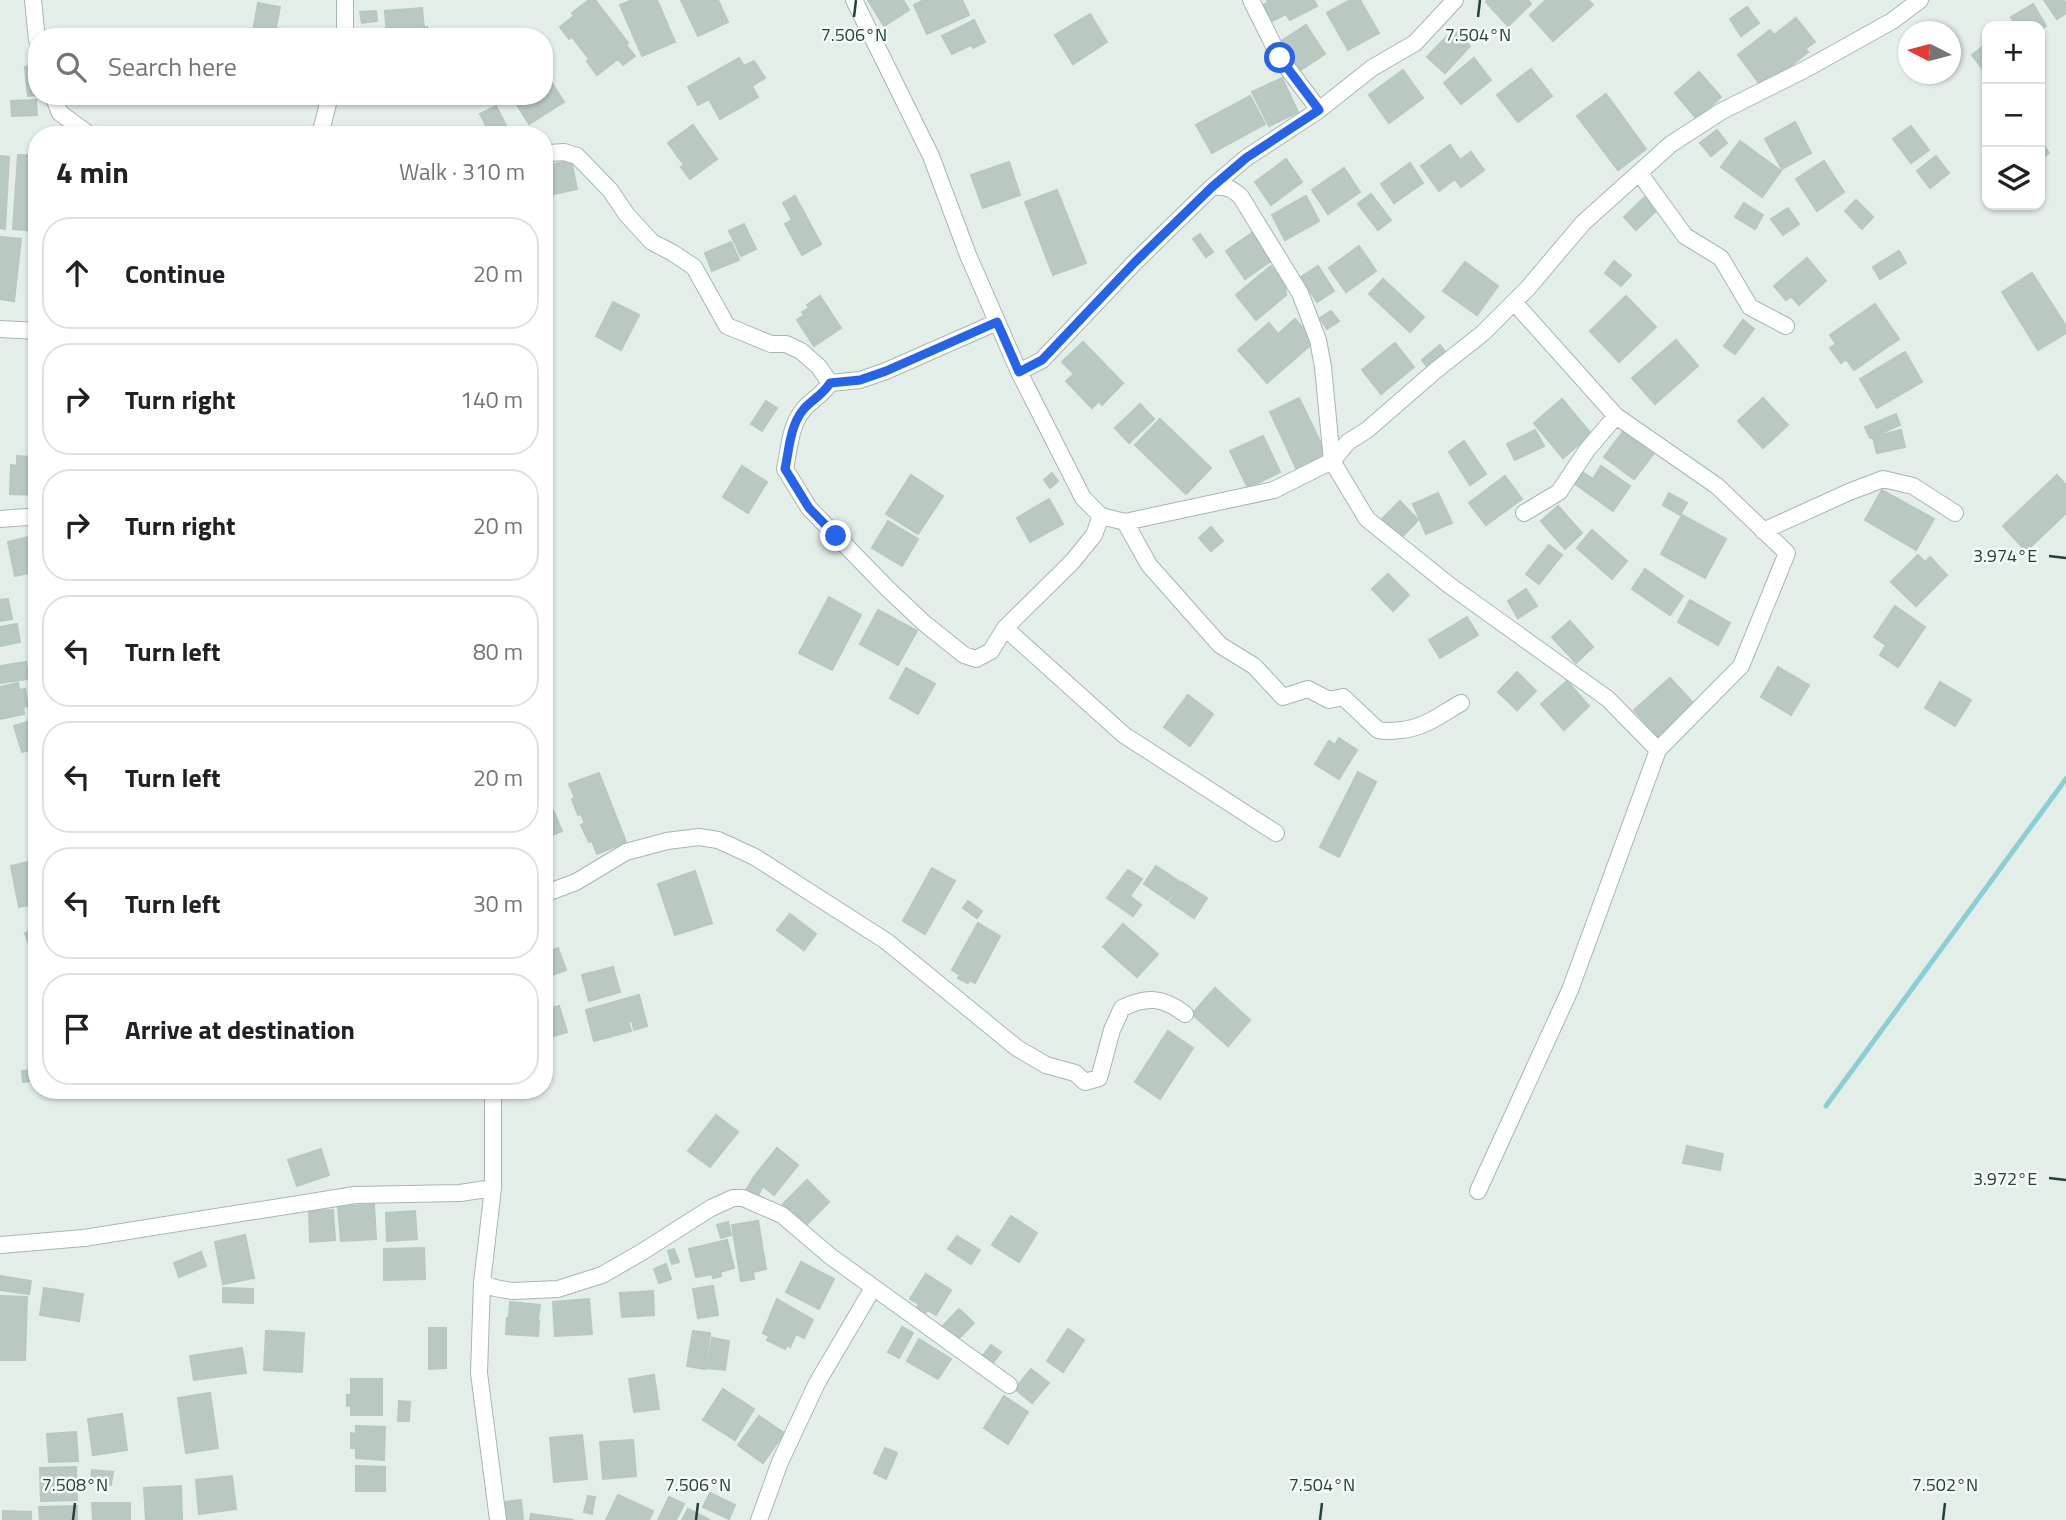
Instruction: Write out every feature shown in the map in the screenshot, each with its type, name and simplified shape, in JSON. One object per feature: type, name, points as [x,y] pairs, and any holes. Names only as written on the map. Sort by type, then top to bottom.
[{"type":"street","points":[[33,0],[36,28]]},
{"type":"street","points":[[345,0],[345,28]]},
{"type":"street","points":[[854,0],[931,156],[968,255],[1019,372],[1083,498],[1101,516],[1125,522],[1274,489],[1332,461],[1348,442],[1367,430],[1483,333],[1528,288],[1583,223],[1671,144],[1722,111],[1806,69],[1892,21],[1920,0]]},
{"type":"street","points":[[1251,0],[1280,58],[1319,110]]},
{"type":"street","points":[[1019,372],[1042,360],[1135,262],[1212,187],[1246,158],[1319,110],[1372,68],[1416,43],[1455,0]]},
{"type":"street","points":[[57,105],[60,113],[78,126]]},
{"type":"street","points":[[322,126],[328,105]]},
{"type":"street","points":[[553,153],[564,152],[577,156],[610,190],[627,215],[652,242],[694,267],[727,326],[771,344],[786,344],[801,351],[819,367],[830,383]]},
{"type":"street","points":[[1640,174],[1685,236],[1721,258],[1750,306],[1786,326]]},
{"type":"street","points":[[1212,187],[1224,186],[1233,189],[1241,197],[1300,293],[1318,340],[1332,461],[1367,519],[1449,585],[1608,699],[1658,750]]},
{"type":"street","points":[[1478,1191],[1570,990],[1658,750],[1741,667],[1787,553],[1717,486],[1616,416],[1514,302]]},
{"type":"street","points":[[830,383],[873,376],[997,322]]},
{"type":"street","points":[[0,330],[28,331]]},
{"type":"street","points":[[830,383],[824,392],[803,410],[792,431],[785,469],[809,508],[888,589],[964,655],[976,659],[990,651],[1005,628],[1072,562],[1094,535],[1101,516]]},
{"type":"street","points":[[1524,513],[1559,492],[1587,450],[1616,416]]},
{"type":"street","points":[[1763,531],[1883,479],[1913,486],[1955,513]]},
{"type":"street","points":[[0,519],[28,517]]},
{"type":"street","points":[[1125,522],[1149,565],[1220,645],[1254,666],[1283,697],[1308,689],[1329,700],[1343,697],[1383,732],[1415,729],[1461,703]]},
{"type":"street","points":[[1005,628],[1124,735],[1276,833]]},
{"type":"street","points":[[553,891],[576,883],[626,852],[667,841],[699,838],[718,841],[755,856],[886,941],[1017,1048],[1046,1065],[1075,1073],[1085,1082],[1099,1078],[1112,1030],[1122,1008],[1139,1000],[1153,999],[1174,1005],[1185,1014]]},
{"type":"street","points":[[493,1099],[493,1188],[482,1283],[479,1373],[498,1520]]},
{"type":"street","points":[[0,1245],[84,1238],[355,1195],[460,1193],[493,1188]]},
{"type":"street","points":[[482,1283],[512,1291],[558,1289],[602,1275],[711,1208],[733,1198],[743,1198],[782,1215],[830,1256],[1009,1385]]},
{"type":"street","points":[[759,1520],[780,1462],[817,1383],[873,1288]]},
{"type":"building","points":[[589,0],[595,0],[635,56],[623,65],[618,59],[597,75],[587,61],[589,59],[572,37],[569,39],[560,27]]},
{"type":"building","points":[[632,0],[657,0],[675,42],[642,56],[620,5]]},
{"type":"building","points":[[681,0],[718,0],[728,22],[698,36]]},
{"type":"building","points":[[868,0],[903,0],[909,10],[884,26]]},
{"type":"building","points":[[924,0],[962,0],[969,15],[927,34],[914,5]]},
{"type":"building","points":[[1267,0],[1314,0],[1317,6],[1290,20],[1286,14],[1272,21],[1263,5]]},
{"type":"building","points":[[1350,0],[1360,0],[1379,33],[1348,50],[1327,13]]},
{"type":"building","points":[[1528,0],[1531,4],[1508,26],[1486,2]]},
{"type":"building","points":[[1546,0],[1588,0],[1593,5],[1553,41],[1530,15]]},
{"type":"building","points":[[2044,0],[2064,0],[2066,13],[2057,19]]},
{"type":"building","points":[[258,3],[280,7],[276,28],[254,28]]},
{"type":"building","points":[[2033,4],[2043,21],[2013,21],[2011,17]]},
{"type":"building","points":[[1747,7],[1759,23],[1741,36],[1730,19]]},
{"type":"building","points":[[422,8],[424,28],[386,28],[385,11]]},
{"type":"building","points":[[376,11],[377,21],[362,23],[360,12]]},
{"type":"building","points":[[1090,14],[1107,42],[1073,64],[1055,35]]},
{"type":"building","points":[[1796,18],[1815,42],[1805,49],[1808,52],[1763,88],[1738,55],[1770,30],[1774,35]]},
{"type":"building","points":[[974,20],[985,42],[952,54],[942,36]]},
{"type":"building","points":[[1306,25],[1325,54],[1299,71],[1280,42]]},
{"type":"building","points":[[1453,30],[1470,46],[1445,73],[1427,57]]},
{"type":"building","points":[[1982,47],[1982,68],[1972,55]]},
{"type":"building","points":[[739,58],[744,66],[754,61],[765,78],[752,86],[758,97],[720,119],[709,99],[698,105],[688,87]]},
{"type":"building","points":[[1474,58],[1491,80],[1461,104],[1444,83]]},
{"type":"building","points":[[28,66],[28,96],[25,67]]},
{"type":"building","points":[[1531,69],[1552,96],[1518,122],[1497,95]]},
{"type":"building","points":[[1403,70],[1423,98],[1389,123],[1369,95]]},
{"type":"building","points":[[1699,72],[1721,97],[1697,119],[1675,93]]},
{"type":"building","points":[[1282,78],[1298,112],[1269,126],[1252,92]]},
{"type":"building","points":[[553,85],[564,102],[529,124],[517,105],[553,105]]},
{"type":"building","points":[[1606,94],[1646,149],[1618,170],[1577,116]]},
{"type":"building","points":[[1250,96],[1265,124],[1212,153],[1196,125]]},
{"type":"building","points":[[28,100],[28,105],[36,105],[37,115],[12,116],[11,101]]},
{"type":"building","points":[[496,106],[506,126],[486,126],[480,114]]},
{"type":"building","points":[[1795,122],[1811,153],[1782,169],[1765,139]]},
{"type":"building","points":[[693,125],[717,159],[690,179],[681,167],[684,165],[668,143]]},
{"type":"building","points":[[1911,126],[1929,150],[1911,163],[1893,139]]},
{"type":"building","points":[[1717,130],[1727,143],[1711,156],[1700,143]]},
{"type":"building","points":[[1740,141],[1781,171],[1762,197],[1721,167]]},
{"type":"building","points":[[1450,145],[1460,160],[1471,152],[1484,170],[1461,187],[1455,179],[1439,191],[1421,166]]},
{"type":"building","points":[[18,155],[28,156],[28,230],[13,229]]},
{"type":"building","points":[[0,156],[9,157],[5,229],[0,228]]},
{"type":"building","points":[[1936,156],[1949,173],[1930,188],[1917,171]]},
{"type":"building","points":[[1286,159],[1302,182],[1271,205],[1255,182]]},
{"type":"building","points":[[571,160],[577,189],[553,194],[553,165]]},
{"type":"building","points":[[1824,161],[1844,192],[1817,211],[1796,179]]},
{"type":"building","points":[[1009,162],[1020,195],[983,208],[971,175]]},
{"type":"building","points":[[1410,163],[1423,183],[1394,203],[1381,184]]},
{"type":"building","points":[[1344,168],[1360,192],[1328,214],[1312,190]]},
{"type":"building","points":[[1057,190],[1086,263],[1053,275],[1025,202]]},
{"type":"building","points":[[1371,194],[1391,220],[1378,230],[1358,204]]},
{"type":"building","points":[[795,196],[821,244],[802,255],[785,224],[792,220],[783,203]]},
{"type":"building","points":[[1306,196],[1319,221],[1285,240],[1272,215]]},
{"type":"building","points":[[1646,196],[1658,209],[1636,230],[1624,217]]},
{"type":"building","points":[[1856,200],[1873,217],[1862,229],[1845,211]]},
{"type":"building","points":[[1744,203],[1763,215],[1755,229],[1735,217]]},
{"type":"building","points":[[1788,208],[1799,224],[1783,235],[1771,219]]},
{"type":"building","points":[[744,224],[756,249],[741,256],[729,231]]},
{"type":"building","points":[[1252,233],[1271,261],[1245,279],[1226,251]]},
{"type":"building","points":[[1200,234],[1213,252],[1206,257],[1193,239]]},
{"type":"building","points":[[0,237],[21,239],[14,301],[0,299]]},
{"type":"building","points":[[731,242],[739,260],[712,271],[705,253]]},
{"type":"building","points":[[1359,246],[1376,271],[1346,292],[1329,268]]},
{"type":"building","points":[[1899,251],[1906,263],[1880,279],[1873,267]]},
{"type":"building","points":[[1807,258],[1826,281],[1799,305],[1791,296],[1786,300],[1774,286]]},
{"type":"building","points":[[1614,261],[1631,275],[1621,286],[1605,273]]},
{"type":"building","points":[[1465,262],[1498,286],[1477,315],[1443,291]]},
{"type":"building","points":[[1271,266],[1285,284],[1286,295],[1256,320],[1236,295]]},
{"type":"building","points":[[1318,266],[1334,291],[1317,302],[1301,277]]},
{"type":"building","points":[[2032,273],[2066,326],[2066,333],[2038,350],[2002,292]]},
{"type":"building","points":[[1383,279],[1424,317],[1410,332],[1369,294]]},
{"type":"building","points":[[820,296],[841,328],[814,346],[797,320],[804,315],[802,312],[809,308],[807,305]]},
{"type":"building","points":[[1626,296],[1656,327],[1619,362],[1590,331]]},
{"type":"building","points":[[613,302],[639,315],[621,350],[596,336]]},
{"type":"building","points":[[1875,304],[1899,339],[1854,370],[1846,359],[1841,363],[1830,348],[1836,344],[1830,335]]},
{"type":"building","points":[[1331,311],[1339,321],[1327,329],[1320,318]]},
{"type":"building","points":[[1295,319],[1315,341],[1267,383],[1248,361]]},
{"type":"building","points":[[1743,320],[1754,329],[1735,354],[1724,346]]},
{"type":"building","points":[[1269,323],[1277,333],[1247,360],[1238,350]]},
{"type":"building","points":[[1676,340],[1698,366],[1655,404],[1632,378]]},
{"type":"building","points":[[1083,342],[1123,383],[1102,405],[1099,401],[1092,408],[1066,381],[1074,374],[1062,362]]},
{"type":"building","points":[[1395,343],[1414,367],[1381,394],[1362,370]]},
{"type":"building","points":[[1440,345],[1449,357],[1431,372],[1422,360]]},
{"type":"building","points":[[1905,352],[1922,382],[1877,408],[1860,379]]},
{"type":"building","points":[[1299,398],[1327,456],[1297,470],[1270,412]]},
{"type":"building","points":[[1763,398],[1788,425],[1763,448],[1738,421]]},
{"type":"building","points":[[1562,399],[1591,434],[1563,458],[1534,423]]},
{"type":"building","points":[[766,401],[777,408],[762,431],[751,424]]},
{"type":"building","points":[[1140,404],[1154,419],[1129,443],[1115,428]]},
{"type":"building","points":[[1896,414],[1900,425],[1870,438],[1865,427]]},
{"type":"building","points":[[1160,419],[1211,468],[1186,494],[1135,445]]},
{"type":"building","points":[[1625,429],[1655,452],[1634,479],[1604,457]]},
{"type":"building","points":[[1535,430],[1544,446],[1515,460],[1507,444]]},
{"type":"building","points":[[1901,430],[1905,447],[1877,453],[1873,437]]},
{"type":"building","points":[[1263,436],[1280,472],[1248,488],[1230,451]]},
{"type":"building","points":[[1464,441],[1486,474],[1470,485],[1449,452]]},
{"type":"building","points":[[17,456],[28,457],[28,495],[10,494],[11,465],[17,466]]},
{"type":"building","points":[[742,466],[767,482],[748,513],[723,497]]},
{"type":"building","points":[[1601,466],[1630,486],[1613,511],[1571,481],[1579,470],[1593,479]]},
{"type":"building","points":[[1052,473],[1058,481],[1050,488],[1044,480]]},
{"type":"building","points":[[911,475],[943,496],[918,534],[886,514]]},
{"type":"building","points":[[2057,475],[2066,485],[2066,513],[2026,551],[2003,526]]},
{"type":"building","points":[[1505,476],[1522,499],[1486,525],[1469,503]]},
{"type":"building","points":[[1882,490],[1934,519],[1916,550],[1865,520]]},
{"type":"building","points":[[1438,493],[1452,523],[1426,534],[1413,504]]},
{"type":"building","points":[[1669,493],[1687,503],[1680,515],[1663,505]]},
{"type":"building","points":[[1049,499],[1063,524],[1030,542],[1017,518]]},
{"type":"building","points":[[1400,501],[1418,520],[1401,538],[1382,519]]},
{"type":"building","points":[[1558,506],[1582,533],[1565,549],[1541,521]]},
{"type":"building","points":[[1682,515],[1726,539],[1705,578],[1661,554]]},
{"type":"building","points":[[888,521],[918,539],[902,566],[872,548]]},
{"type":"building","points":[[1211,527],[1223,541],[1211,551],[1199,538]]},
{"type":"building","points":[[1592,530],[1627,561],[1612,579],[1577,548]]},
{"type":"building","points":[[28,537],[28,573],[15,576],[8,542]]},
{"type":"building","points":[[1549,545],[1562,555],[1539,584],[1526,574]]},
{"type":"building","points":[[1918,555],[1925,562],[1930,557],[1947,575],[1916,606],[1891,582]]},
{"type":"building","points":[[1645,569],[1683,596],[1670,615],[1632,589]]},
{"type":"building","points":[[1388,574],[1409,595],[1393,611],[1372,589]]},
{"type":"building","points":[[1526,589],[1537,606],[1518,618],[1508,601]]},
{"type":"building","points":[[829,597],[861,615],[832,670],[799,653]]},
{"type":"building","points":[[8,599],[12,619],[0,621],[0,600]]},
{"type":"building","points":[[1690,600],[1730,623],[1718,645],[1678,622]]},
{"type":"building","points":[[1895,606],[1925,627],[1898,667],[1880,655],[1886,645],[1874,637]]},
{"type":"building","points":[[878,610],[917,631],[898,665],[860,644]]},
{"type":"building","points":[[1467,617],[1478,635],[1440,658],[1429,640]]},
{"type":"building","points":[[1570,621],[1593,647],[1576,663],[1552,637]]},
{"type":"building","points":[[17,624],[20,642],[0,646],[0,627]]},
{"type":"building","points":[[26,662],[28,679],[0,683],[0,666]]},
{"type":"building","points":[[1778,667],[1809,685],[1791,715],[1761,697]]},
{"type":"building","points":[[906,668],[935,684],[918,714],[890,698]]},
{"type":"building","points":[[1517,672],[1536,691],[1517,710],[1498,692]]},
{"type":"building","points":[[1670,678],[1695,705],[1658,737],[1634,710]]},
{"type":"building","points":[[1567,681],[1589,706],[1564,730],[1541,704]]},
{"type":"building","points":[[1940,682],[1971,700],[1955,726],[1925,708]]},
{"type":"building","points":[[18,683],[19,690],[25,689],[28,706],[23,707],[24,714],[0,719],[0,687]]},
{"type":"building","points":[[1188,695],[1213,714],[1190,746],[1164,727]]},
{"type":"building","points":[[28,722],[28,750],[22,752],[14,726]]},
{"type":"building","points":[[1339,738],[1357,750],[1339,779],[1315,764],[1329,741],[1335,745]]},
{"type":"building","points":[[1358,772],[1376,782],[1339,857],[1320,847]]},
{"type":"building","points":[[599,773],[626,842],[597,854],[581,825],[585,823],[581,814],[578,815],[569,784]]},
{"type":"building","points":[[553,810],[562,831],[553,835]]},
{"type":"building","points":[[28,862],[28,905],[19,907],[11,866]]},
{"type":"building","points":[[1156,866],[1180,882],[1168,900],[1144,884]]},
{"type":"building","points":[[932,868],[955,881],[925,934],[903,921]]},
{"type":"building","points":[[1128,870],[1142,879],[1130,896],[1141,905],[1133,916],[1107,898]]},
{"type":"building","points":[[695,871],[712,923],[675,935],[658,884]]},
{"type":"building","points":[[1182,882],[1207,898],[1194,918],[1170,902]]},
{"type":"building","points":[[968,901],[982,911],[977,918],[963,908]]},
{"type":"building","points":[[790,914],[816,934],[804,950],[777,930]]},
{"type":"building","points":[[978,923],[1000,936],[975,983],[969,980],[968,983],[958,978],[960,975],[952,970]]},
{"type":"building","points":[[1123,924],[1158,954],[1137,977],[1103,947]]},
{"type":"building","points":[[558,948],[566,970],[553,975],[553,950]]},
{"type":"building","points":[[613,967],[620,992],[589,1001],[582,975]]},
{"type":"building","points":[[1215,988],[1250,1020],[1228,1046],[1192,1014]]},
{"type":"building","points":[[639,995],[647,1026],[634,1030],[632,1021],[628,1022],[631,1031],[594,1041],[586,1010]]},
{"type":"building","points":[[559,1006],[567,1032],[553,1036],[553,1008]]},
{"type":"building","points":[[1168,1031],[1193,1048],[1160,1099],[1135,1082]]},
{"type":"building","points":[[28,1070],[28,1081],[23,1082],[22,1071]]},
{"type":"building","points":[[716,1115],[738,1132],[710,1167],[688,1151]]},
{"type":"building","points":[[1687,1146],[1723,1154],[1720,1170],[1683,1163]]},
{"type":"building","points":[[777,1148],[798,1165],[774,1195],[753,1178]]},
{"type":"building","points":[[321,1149],[329,1175],[297,1186],[288,1160]]},
{"type":"building","points":[[752,1180],[763,1186],[755,1201],[744,1194]]},
{"type":"building","points":[[807,1180],[829,1202],[805,1226],[783,1204]]},
{"type":"building","points":[[374,1204],[376,1239],[341,1241],[338,1207]]},
{"type":"building","points":[[333,1210],[335,1240],[310,1242],[309,1211]]},
{"type":"building","points":[[415,1211],[417,1239],[387,1241],[386,1213]]},
{"type":"building","points":[[1011,1216],[1037,1233],[1019,1262],[992,1245]]},
{"type":"building","points":[[758,1221],[766,1269],[753,1272],[754,1279],[741,1281],[732,1225]]},
{"type":"building","points":[[728,1222],[731,1235],[721,1238],[717,1225]]},
{"type":"building","points":[[245,1235],[254,1278],[223,1284],[215,1242]]},
{"type":"building","points":[[957,1236],[980,1250],[971,1264],[948,1249]]},
{"type":"building","points":[[727,1240],[734,1268],[720,1272],[721,1276],[713,1278],[712,1274],[696,1277],[689,1249]]},
{"type":"building","points":[[424,1248],[425,1279],[384,1280],[384,1249]]},
{"type":"building","points":[[674,1249],[679,1262],[672,1264],[668,1251]]},
{"type":"building","points":[[201,1252],[206,1266],[179,1277],[174,1263]]},
{"type":"building","points":[[801,1262],[834,1279],[819,1309],[786,1292]]},
{"type":"building","points":[[666,1264],[671,1279],[659,1283],[654,1269]]},
{"type":"building","points":[[926,1274],[951,1290],[936,1315],[927,1310],[925,1314],[916,1309],[919,1304],[910,1299]]},
{"type":"building","points":[[0,1276],[31,1281],[29,1294],[0,1290]]},
{"type":"building","points":[[713,1286],[718,1315],[698,1318],[693,1289]]},
{"type":"building","points":[[44,1288],[83,1294],[79,1321],[40,1315]]},
{"type":"building","points":[[223,1288],[253,1289],[253,1303],[223,1302]]},
{"type":"building","points":[[653,1291],[654,1315],[622,1317],[620,1293]]},
{"type":"building","points":[[0,1296],[27,1297],[25,1360],[0,1360]]},
{"type":"building","points":[[589,1299],[592,1334],[555,1336],[553,1302]]},
{"type":"building","points":[[777,1299],[813,1320],[804,1338],[796,1334],[790,1347],[787,1345],[785,1349],[767,1340],[769,1336],[763,1333]]},
{"type":"building","points":[[510,1302],[540,1305],[538,1319],[509,1317]]},
{"type":"building","points":[[959,1309],[974,1323],[956,1341],[942,1327]]},
{"type":"building","points":[[507,1318],[539,1321],[538,1336],[506,1334]]},
{"type":"building","points":[[902,1327],[913,1333],[899,1358],[888,1352]]},
{"type":"building","points":[[429,1328],[446,1328],[446,1368],[429,1369]]},
{"type":"building","points":[[1068,1329],[1084,1340],[1063,1372],[1047,1361]]},
{"type":"building","points":[[266,1331],[304,1333],[302,1372],[264,1370]]},
{"type":"building","points":[[693,1331],[710,1333],[705,1369],[687,1366]]},
{"type":"building","points":[[712,1338],[729,1341],[725,1370],[707,1368]]},
{"type":"building","points":[[919,1339],[951,1359],[938,1379],[907,1361]]},
{"type":"building","points":[[991,1345],[1001,1352],[990,1367],[980,1359]]},
{"type":"building","points":[[242,1348],[246,1373],[194,1380],[190,1356]]},
{"type":"building","points":[[1031,1369],[1049,1383],[1032,1403],[1015,1389]]},
{"type":"building","points":[[654,1375],[659,1409],[634,1412],[629,1379]]},
{"type":"building","points":[[351,1379],[382,1379],[382,1415],[351,1415],[351,1405],[347,1406],[347,1395],[351,1395]]},
{"type":"building","points":[[723,1389],[754,1409],[735,1440],[703,1420]]},
{"type":"building","points":[[210,1393],[218,1448],[186,1453],[178,1398]]},
{"type":"building","points":[[1004,1396],[1028,1412],[1008,1444],[984,1428]]},
{"type":"building","points":[[399,1401],[410,1402],[409,1421],[398,1421]]},
{"type":"building","points":[[122,1414],[127,1450],[93,1455],[88,1419]]},
{"type":"building","points":[[759,1416],[784,1433],[763,1463],[738,1445]]},
{"type":"building","points":[[356,1426],[385,1427],[384,1460],[356,1458],[356,1448],[351,1448],[351,1433],[356,1434]]},
{"type":"building","points":[[76,1432],[78,1461],[49,1462],[47,1434]]},
{"type":"building","points":[[582,1435],[587,1479],[554,1482],[550,1438]]},
{"type":"building","points":[[633,1440],[636,1476],[603,1479],[600,1442]]},
{"type":"building","points":[[885,1448],[897,1453],[886,1479],[874,1473]]},
{"type":"building","points":[[356,1466],[385,1467],[385,1491],[356,1491]]},
{"type":"building","points":[[76,1467],[77,1500],[41,1501],[40,1468]]},
{"type":"building","points":[[92,1470],[113,1472],[111,1485],[91,1483]]},
{"type":"building","points":[[232,1476],[236,1509],[199,1514],[196,1480]]},
{"type":"building","points":[[181,1486],[182,1520],[146,1520],[144,1488]]},
{"type":"building","points":[[710,1493],[735,1505],[729,1519],[703,1507]]},
{"type":"building","points":[[618,1495],[653,1511],[649,1520],[606,1520]]},
{"type":"building","points":[[588,1496],[595,1497],[592,1514],[584,1512]]},
{"type":"building","points":[[669,1497],[684,1504],[676,1520],[658,1520]]},
{"type":"building","points":[[521,1500],[523,1520],[507,1520],[505,1502]]},
{"type":"building","points":[[92,1503],[130,1503],[130,1520],[93,1520]]},
{"type":"building","points":[[77,1506],[77,1520],[40,1520],[39,1507]]},
{"type":"building","points":[[688,1509],[710,1520],[682,1520]]},
{"type":"building","points":[[3,1511],[31,1512],[31,1520],[3,1520]]},
{"type":"building","points":[[531,1514],[574,1520],[530,1520]]},
{"type":"waterway","points":[[1826,1106],[2066,779]]},
{"type":"route","points":[[836,536],[809,508],[785,469],[792,431],[803,410],[824,392],[830,383],[860,380],[886,371],[997,322],[1019,372],[1042,360],[1135,262],[1212,187],[1246,158],[1319,110],[1280,58]]}]
